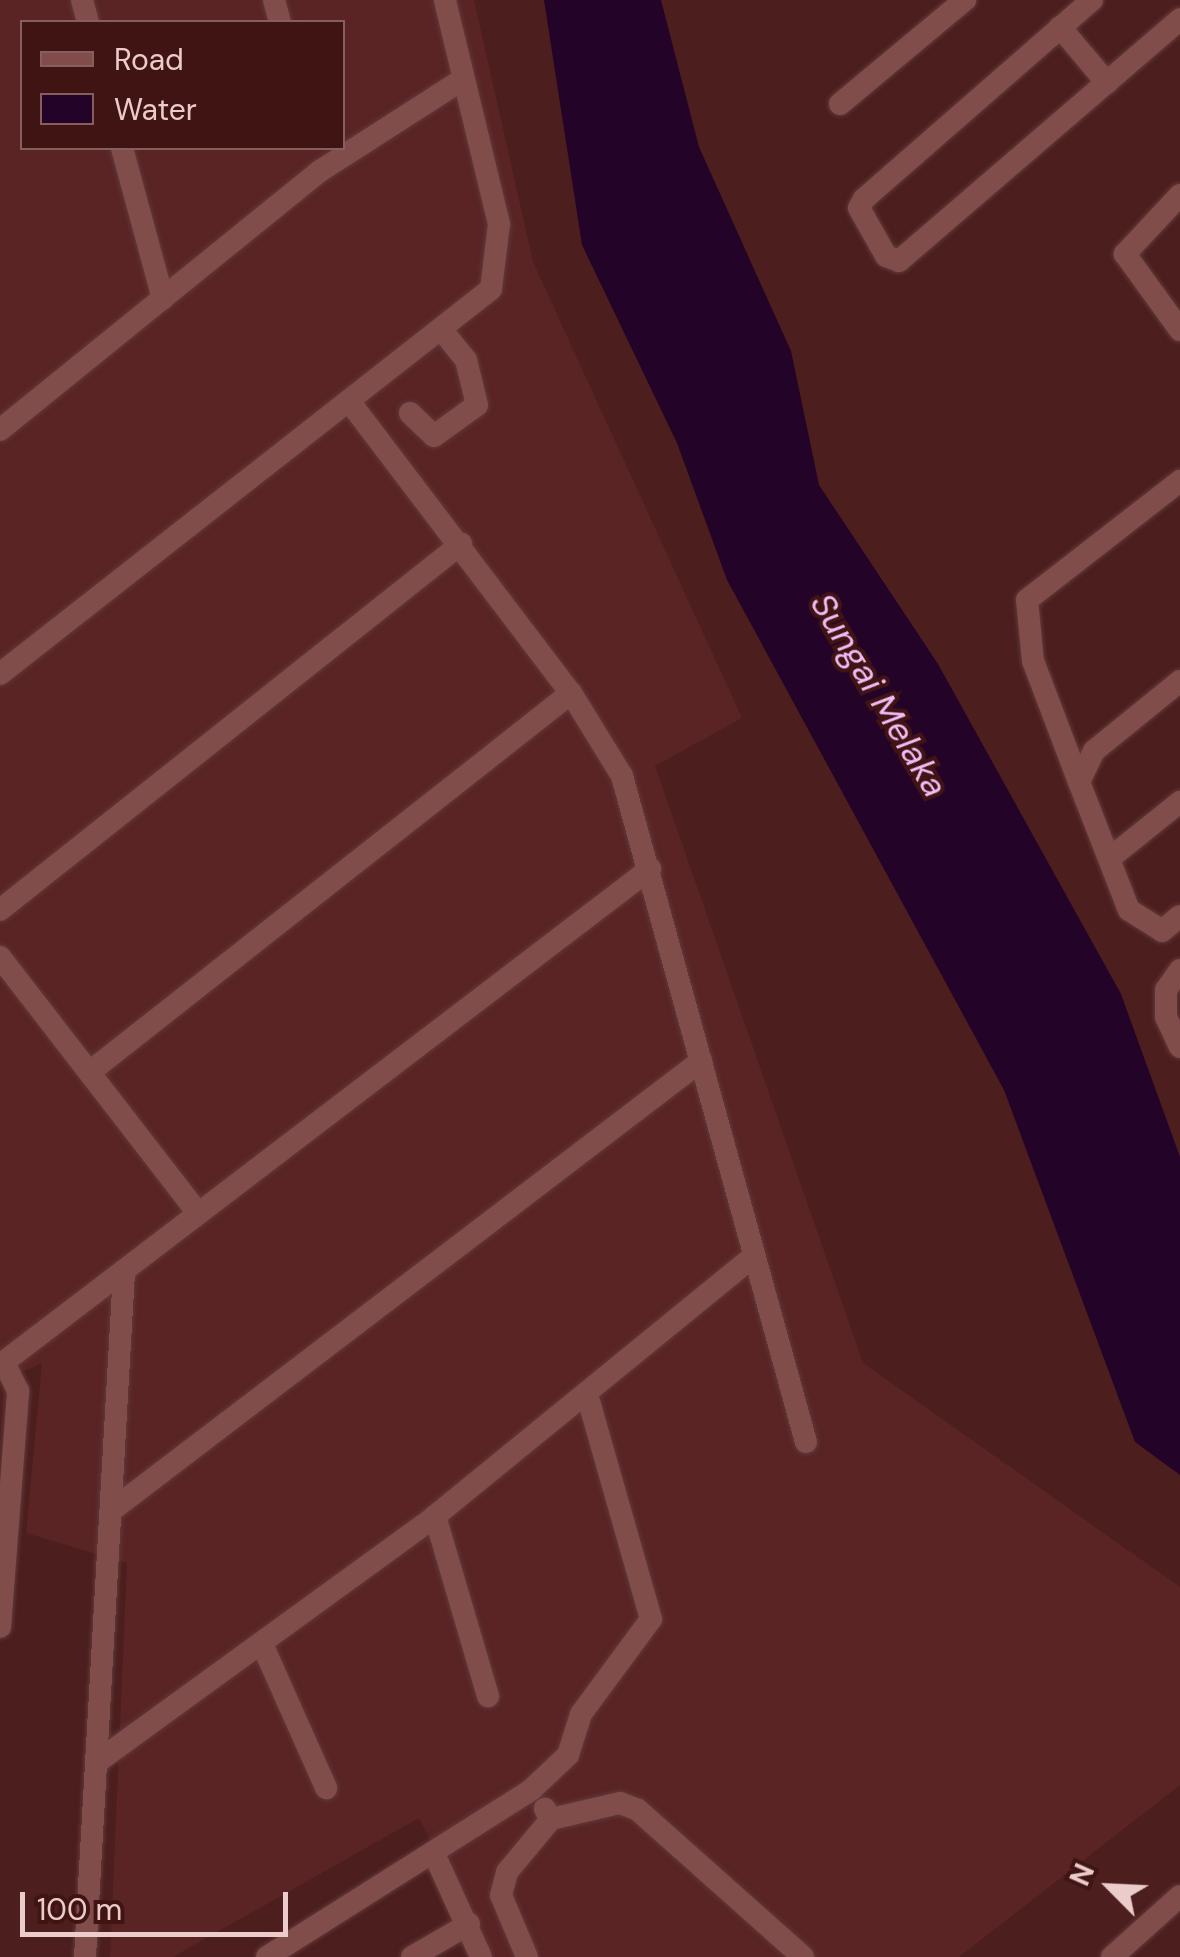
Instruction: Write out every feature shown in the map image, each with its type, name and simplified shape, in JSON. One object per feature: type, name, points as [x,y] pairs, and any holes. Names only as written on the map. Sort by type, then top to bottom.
[{"type":"street","points":[[0,674],[490,289],[499,270],[499,224],[445,0]]},
{"type":"street","points":[[840,104],[966,0]]},
{"type":"street","points":[[1092,0],[858,208],[899,261],[1180,19]]},
{"type":"street","points":[[1060,28],[1107,83]]},
{"type":"street","points":[[0,430],[320,171],[462,80]]},
{"type":"street","points":[[123,150],[163,299]]},
{"type":"street","points":[[315,150],[320,171]]},
{"type":"street","points":[[1178,321],[1125,254],[1180,195]]},
{"type":"street","points":[[410,413],[434,436],[478,404],[466,360],[441,328]]},
{"type":"street","points":[[349,401],[571,693],[622,776],[701,1061],[748,1261],[806,1442]]},
{"type":"street","points":[[1180,481],[1027,600],[1033,662],[1129,910],[1162,931],[1180,916]]},
{"type":"street","points":[[0,910],[460,544]]},
{"type":"street","points":[[1080,782],[1094,751],[1180,681]]},
{"type":"street","points":[[91,1071],[571,693]]},
{"type":"street","points":[[1110,858],[1180,802]]},
{"type":"street","points":[[0,1627],[18,1391],[2,1363],[650,868]]},
{"type":"street","points":[[0,957],[198,1213]]},
{"type":"street","points":[[1180,970],[1166,990],[1166,1016],[1180,1046]]},
{"type":"street","points":[[116,1508],[701,1061]]},
{"type":"street","points":[[97,1762],[435,1516],[748,1261]]},
{"type":"street","points":[[85,1957],[116,1508],[124,1273]]},
{"type":"street","points":[[266,1957],[435,1856],[531,1790],[568,1755],[582,1714],[650,1619],[587,1394]]},
{"type":"street","points":[[435,1516],[488,1696]]},
{"type":"street","points":[[262,1644],[326,1788]]},
{"type":"street","points":[[531,1790],[550,1818]]},
{"type":"street","points":[[528,1957],[502,1895],[508,1872],[550,1818],[620,1803],[638,1810],[803,1957]]},
{"type":"street","points":[[435,1856],[481,1957]]},
{"type":"street","points":[[1112,1957],[1180,1896]]},
{"type":"street","points":[[412,1957],[469,1924]]},
{"type":"shaded area","points":[[0,0],[474,0],[533,262],[742,718],[655,766],[863,1363],[1180,1587],[1180,1785],[959,1957],[490,1957],[419,1818],[173,1957],[110,1957],[127,1563],[26,1533],[42,1363],[0,1382]]},
{"type":"water","name":"Sungai Melaka","points":[[544,0],[661,0],[699,147],[791,351],[819,485],[938,664],[1121,994],[1180,1157],[1180,1475],[1135,1442],[1004,1090],[727,580],[677,443],[582,245]]}]
